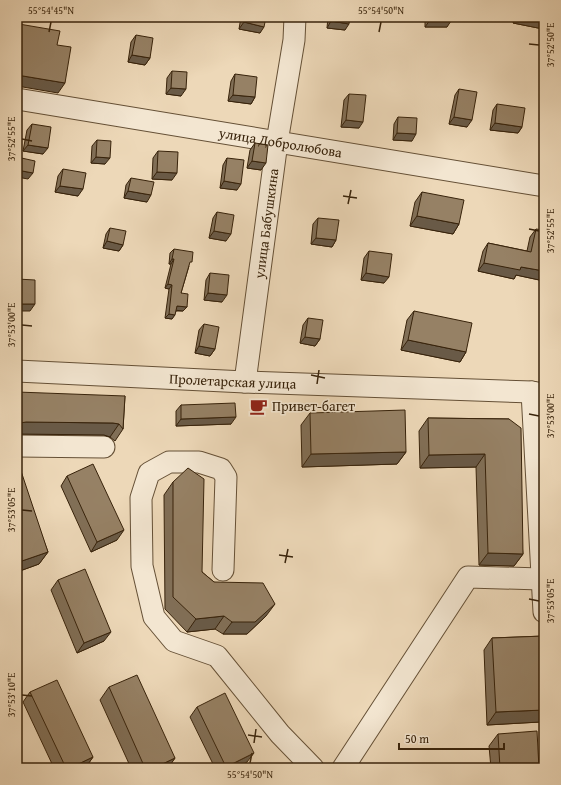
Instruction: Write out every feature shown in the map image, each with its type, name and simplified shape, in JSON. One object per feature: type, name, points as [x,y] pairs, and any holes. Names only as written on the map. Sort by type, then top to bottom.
[{"type":"street","name":"улица Бабушкина","points":[[245,382],[277,142],[292,55],[295,17]]},
{"type":"street","name":"улица Добролюбова","points":[[17,99],[544,186]]},
{"type":"street","name":"Пролетарская улица","points":[[17,371],[245,382],[538,393]]},
{"type":"street","points":[[538,393],[544,612]]},
{"type":"street","points":[[17,446],[104,447]]},
{"type":"street","points":[[223,570],[226,477],[221,468],[199,462],[168,462],[149,473],[141,498],[142,566],[154,617],[174,641],[217,656],[280,734],[313,768]]},
{"type":"street","points":[[343,768],[468,577],[543,586]]},
{"type":"building","points":[[245,17],[266,17],[264,27],[244,22]]},
{"type":"building","points":[[332,17],[350,17],[349,24],[331,21]]},
{"type":"building","points":[[430,17],[451,17],[451,21],[430,20]]},
{"type":"building","points":[[519,17],[544,17],[544,22]]},
{"type":"building","points":[[19,24],[60,31],[57,45],[71,47],[65,83],[17,75],[17,34]]},
{"type":"building","points":[[136,35],[153,38],[150,58],[132,55]]},
{"type":"building","points":[[172,71],[187,72],[186,89],[171,88]]},
{"type":"building","points":[[235,74],[257,77],[255,97],[233,95]]},
{"type":"building","points":[[459,89],[477,92],[472,120],[454,117]]},
{"type":"building","points":[[349,94],[366,95],[363,122],[346,120]]},
{"type":"building","points":[[497,104],[525,108],[522,127],[495,123]]},
{"type":"building","points":[[398,117],[417,118],[416,134],[397,133]]},
{"type":"building","points":[[32,124],[51,127],[48,148],[28,145]]},
{"type":"building","points":[[97,140],[111,141],[110,158],[96,157]]},
{"type":"building","points":[[255,143],[268,145],[266,163],[252,161]]},
{"type":"building","points":[[158,151],[178,152],[177,173],[157,172]]},
{"type":"building","points":[[17,157],[35,161],[33,173],[17,170]]},
{"type":"building","points":[[227,158],[244,160],[241,184],[224,181]]},
{"type":"building","points":[[63,169],[86,173],[83,189],[60,186]]},
{"type":"building","points":[[131,178],[154,182],[151,195],[128,191]]},
{"type":"building","points":[[422,192],[464,200],[459,224],[417,216]]},
{"type":"building","points":[[217,212],[234,215],[231,234],[214,231]]},
{"type":"building","points":[[318,218],[339,220],[336,240],[316,238]]},
{"type":"building","points":[[110,228],[126,231],[123,245],[107,241]]},
{"type":"building","points":[[536,229],[544,230],[544,271],[521,267],[520,270],[484,263],[488,243],[531,252]]},
{"type":"building","points":[[174,249],[193,252],[192,262],[190,262],[181,293],[188,294],[187,307],[177,306],[175,315],[169,314],[172,285],[168,284],[174,259],[172,259]]},
{"type":"building","points":[[369,251],[392,254],[389,277],[366,273]]},
{"type":"building","points":[[210,273],[229,275],[227,295],[208,293]]},
{"type":"building","points":[[17,279],[35,280],[35,304],[17,304]]},
{"type":"building","points":[[414,311],[472,323],[466,352],[408,340]]},
{"type":"building","points":[[308,318],[323,320],[320,339],[305,337]]},
{"type":"building","points":[[204,324],[219,327],[215,349],[199,346]]},
{"type":"building","points":[[17,392],[125,396],[123,429],[119,424],[113,423],[26,422],[20,423],[17,426]]},
{"type":"building","points":[[235,403],[236,417],[181,419],[181,405]]},
{"type":"building","points":[[405,410],[406,452],[311,454],[310,413]]},
{"type":"building","points":[[428,418],[509,419],[521,428],[523,554],[488,553],[485,454],[429,455]]},
{"type":"building","points":[[93,464],[124,530],[97,542],[67,476]]},
{"type":"building","points":[[20,468],[48,552],[19,562],[17,555],[17,469]]},
{"type":"building","points":[[188,468],[204,479],[202,572],[214,582],[263,583],[275,604],[255,622],[232,622],[224,616],[196,619],[173,597],[173,482]]},
{"type":"building","points":[[85,569],[111,632],[84,643],[58,580]]},
{"type":"building","points":[[544,636],[544,710],[496,712],[492,638]]},
{"type":"building","points":[[137,675],[175,758],[154,768],[145,768],[109,687]]},
{"type":"building","points":[[57,680],[93,757],[70,768],[66,768],[30,692]]},
{"type":"building","points":[[225,693],[254,753],[226,767],[197,707]]},
{"type":"building","points":[[537,731],[539,768],[500,768],[498,734]]},
{"type":"place","name":"Привет-багет","points":[[259,406]]}]
